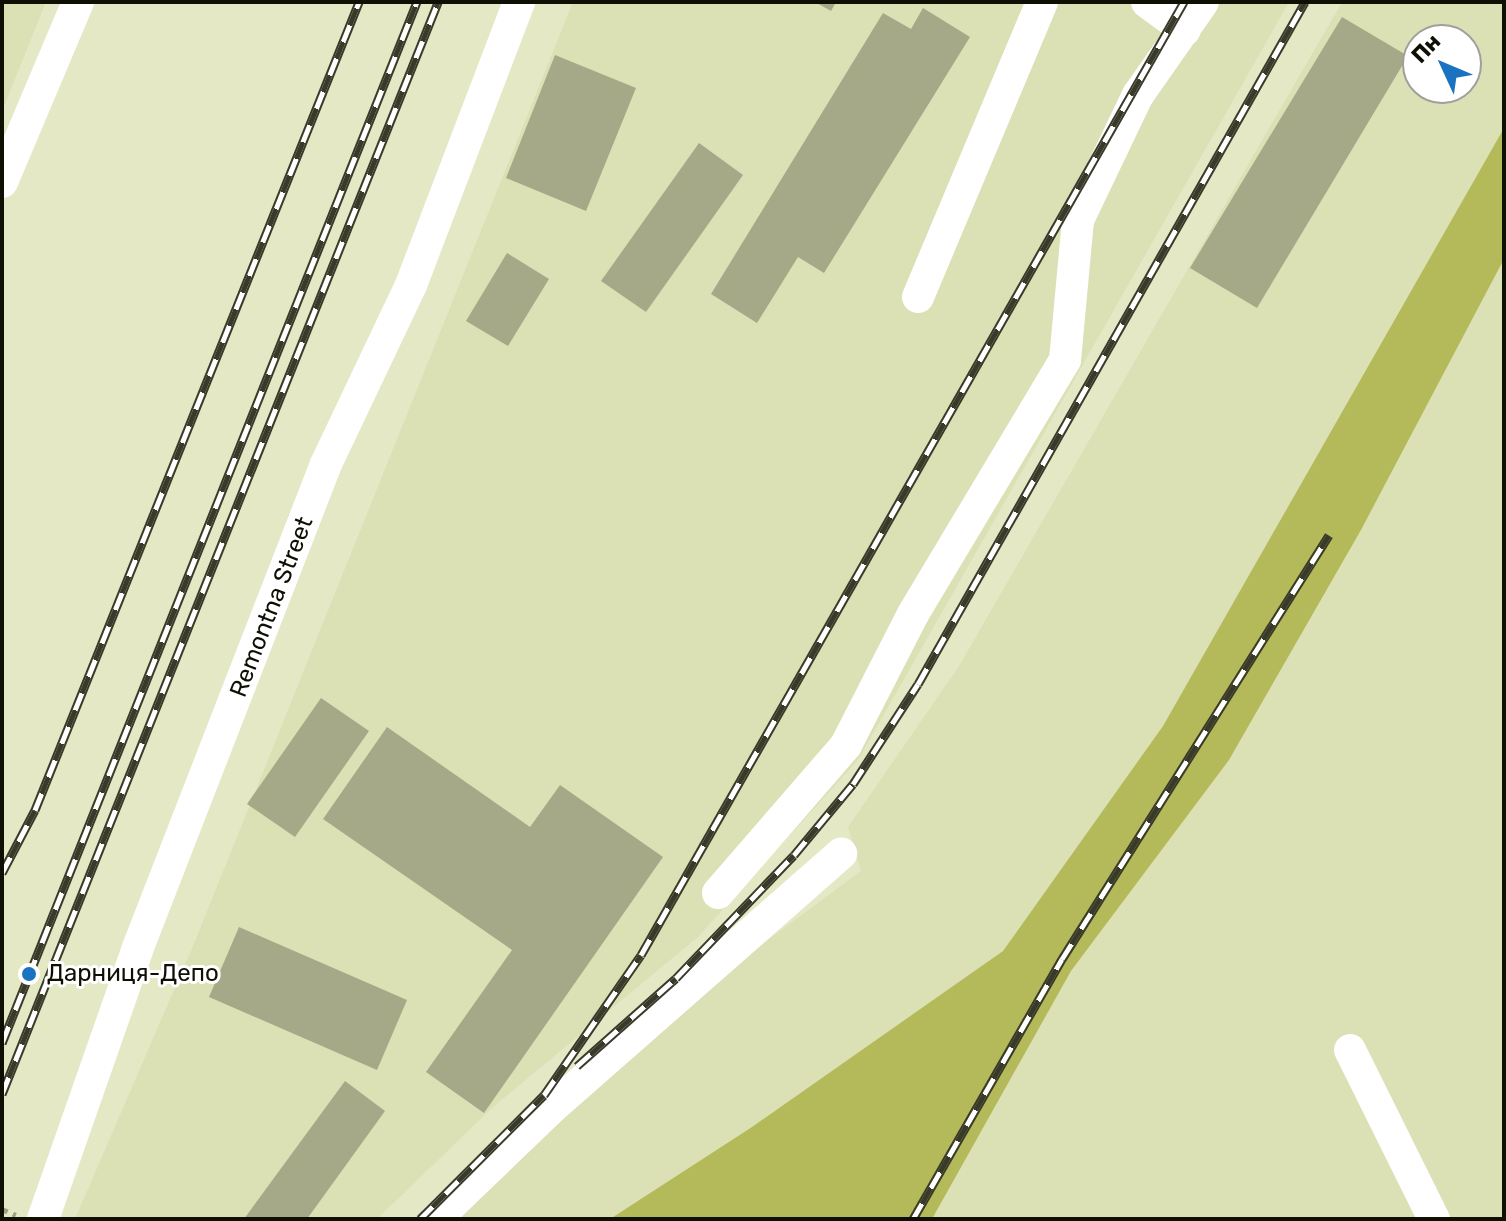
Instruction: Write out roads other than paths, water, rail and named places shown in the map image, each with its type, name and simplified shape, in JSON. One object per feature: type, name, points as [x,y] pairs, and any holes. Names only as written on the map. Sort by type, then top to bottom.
[{"type":"lane","points":[[2,182],[78,2]]},
{"type":"lane","name":"Remontna Street","points":[[43,1219],[137,950],[326,464],[411,285],[519,2]]},
{"type":"lane","points":[[918,297],[1042,2]]},
{"type":"lane","points":[[1147,2],[1185,30]]},
{"type":"lane","points":[[718,893],[846,745],[913,614],[1065,360],[1078,220],[1138,95],[1203,2]]},
{"type":"lane","points":[[436,1219],[555,1105],[841,854]]},
{"type":"lane","points":[[1350,1050],[1434,1219]]},
{"type":"railway","points":[[2,873],[35,810],[359,2]]},
{"type":"railway","points":[[2,1043],[417,2]]},
{"type":"railway","points":[[2,1094],[438,2]]},
{"type":"railway","points":[[420,1219],[544,1095],[641,955],[1184,2]]},
{"type":"railway","points":[[577,1066],[676,978],[794,855],[853,784],[918,684],[1305,2]]},
{"type":"railway","points":[[913,1219],[1062,959],[1329,535]]},
{"type":"place","name":"Дарниця-Депо","points":[[29,974]]}]
